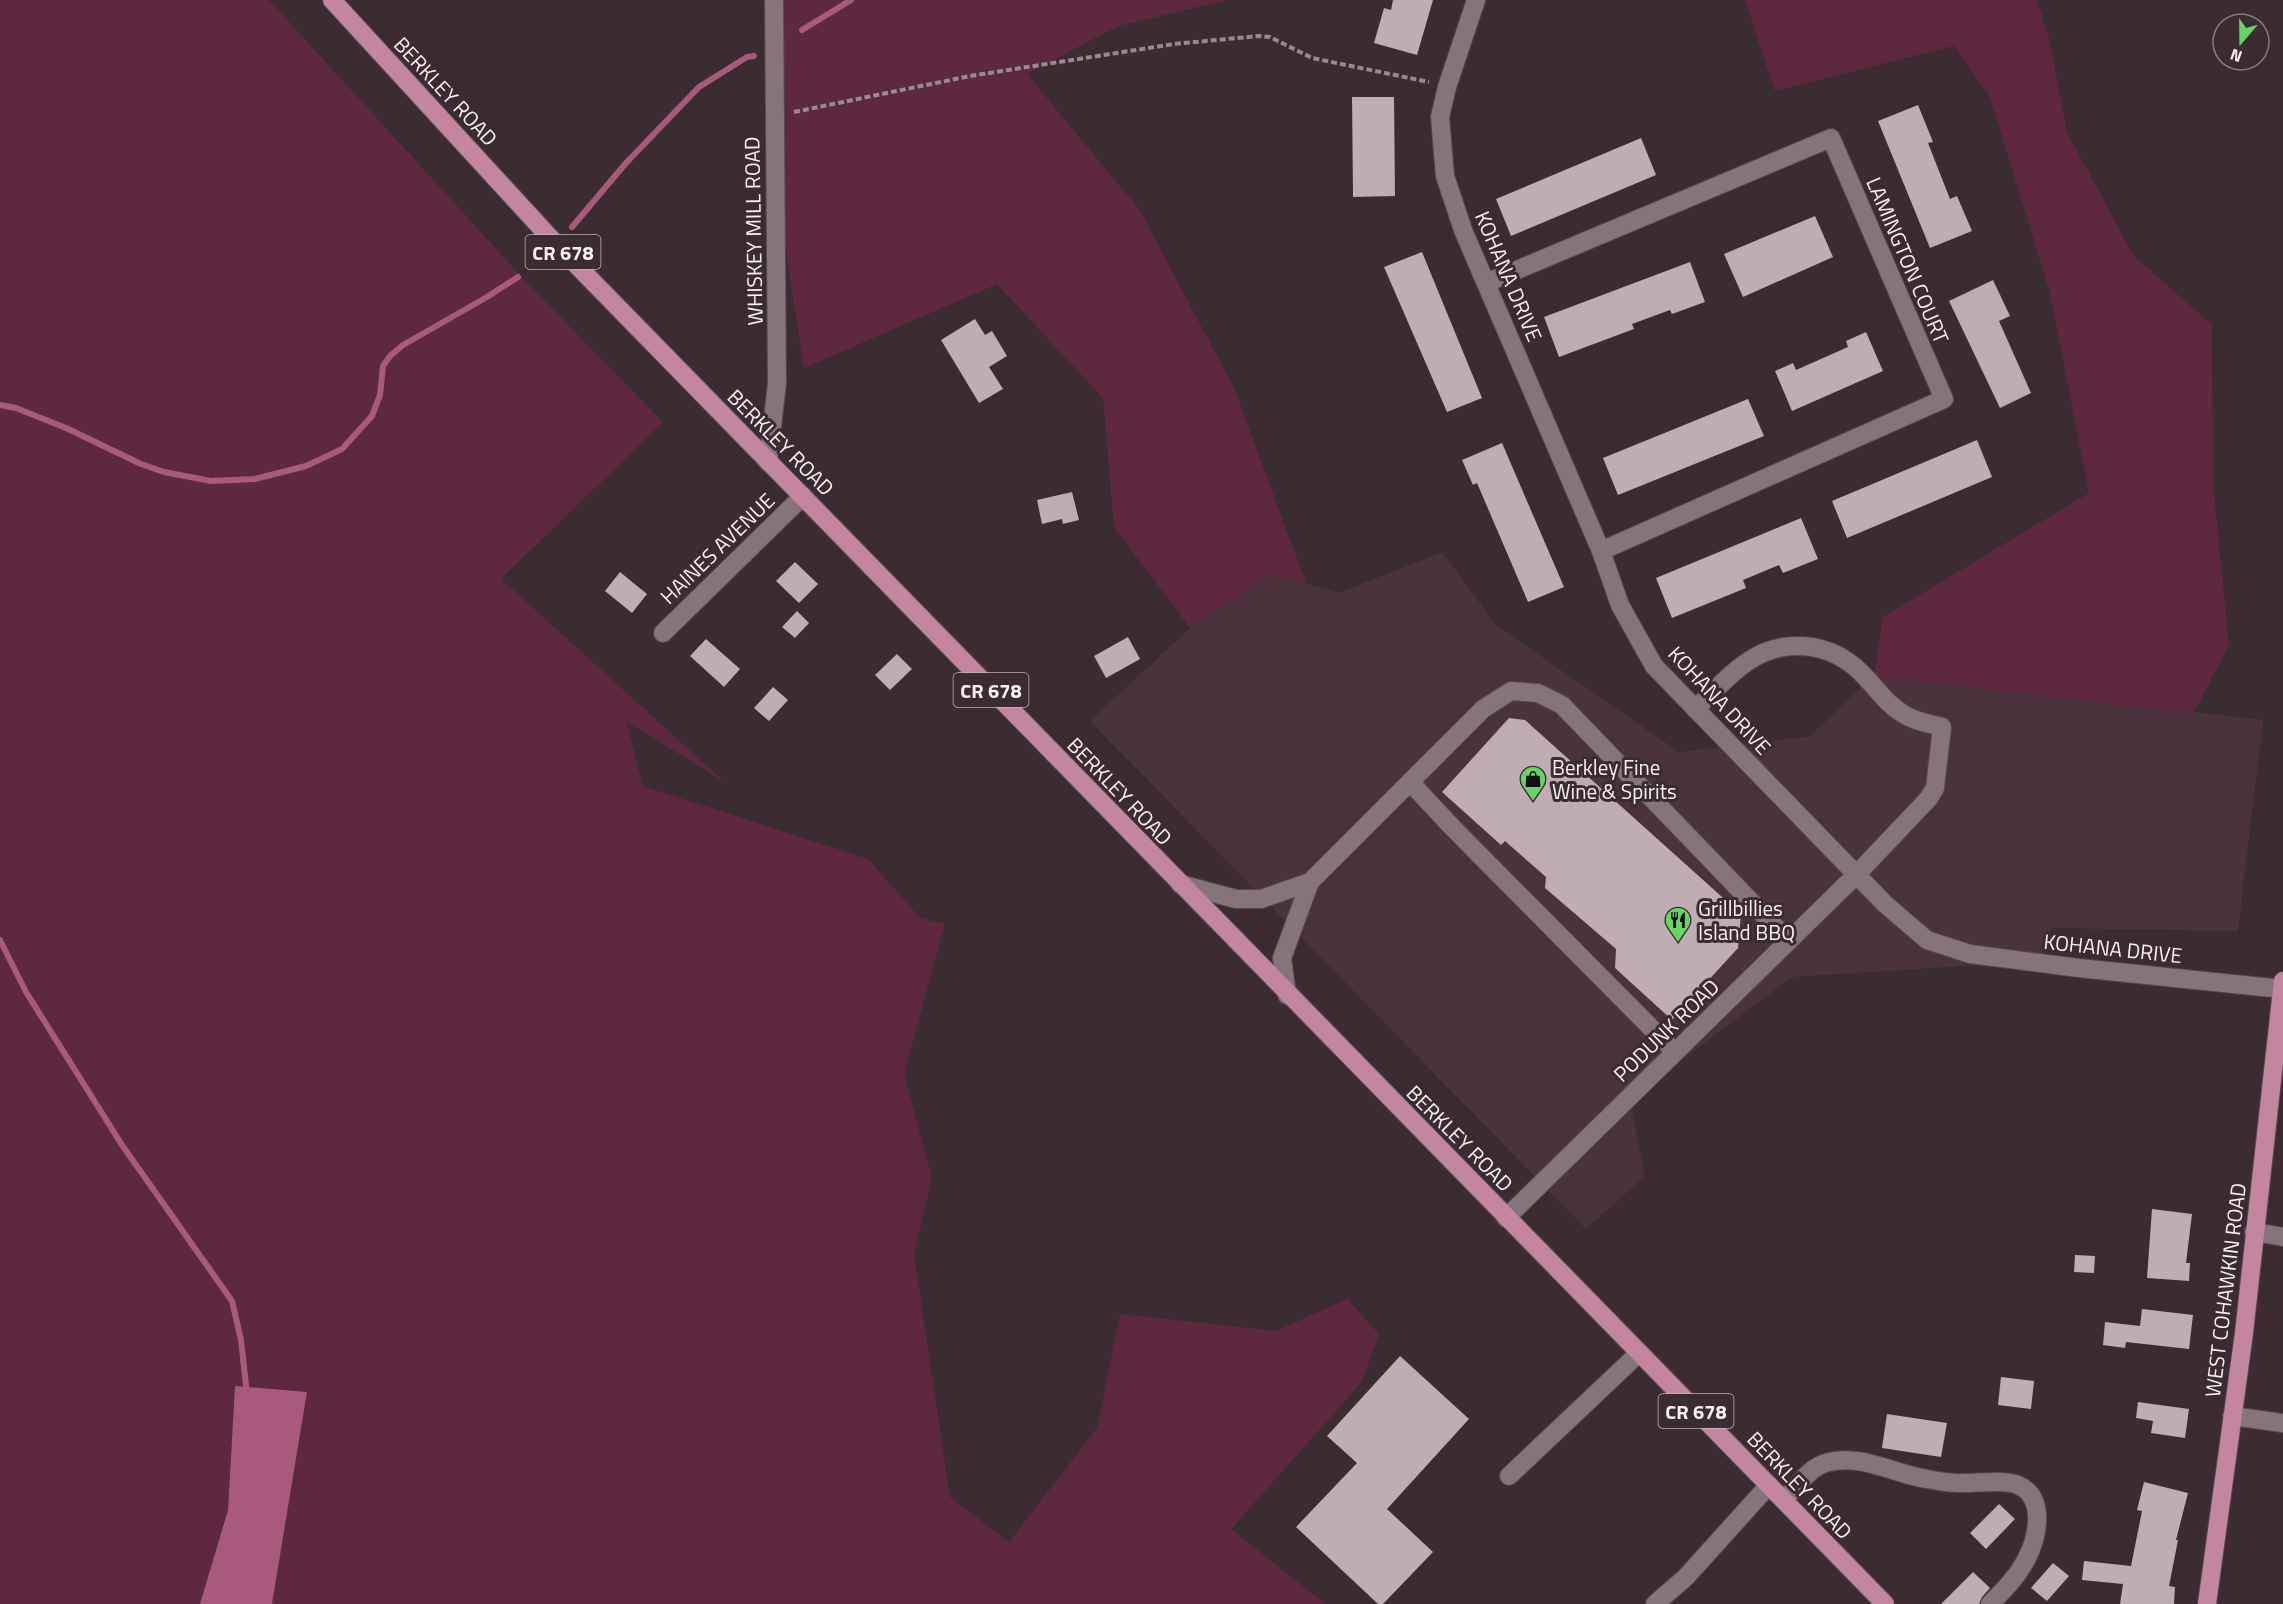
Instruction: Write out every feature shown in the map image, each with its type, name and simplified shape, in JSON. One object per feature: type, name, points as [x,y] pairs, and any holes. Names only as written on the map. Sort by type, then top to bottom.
[{"type":"main road","name":"BERKLEY ROAD","points":[[332,0],[555,243],[1287,995],[1885,1604]]},
{"type":"main road","name":"WEST COHAWKIN ROAD","points":[[2207,1604],[2232,1416],[2283,985]]},
{"type":"street","name":"WHISKEY MILL ROAD","points":[[768,462],[777,383],[774,0]]},
{"type":"street","name":"KOHANA DRIVE","points":[[1476,0],[1440,117],[1446,176],[1463,230],[1601,551],[1620,605],[1654,666],[1885,904],[1927,940],[1970,954],[2079,968],[2283,985]]},
{"type":"street","name":"LAMINGTON COURT","points":[[1486,283],[1831,138],[1944,399],[1601,551]]},
{"type":"street","name":"HAINES AVENUE","points":[[663,633],[803,496]]},
{"type":"street","name":"PODUNK ROAD","points":[[1506,1218],[1857,874],[1929,798],[1935,788],[1942,727],[1908,717],[1892,707],[1851,663],[1836,655],[1802,646],[1785,645],[1768,649],[1753,657],[1695,709]]},
{"type":"street","points":[[1287,995],[1282,958],[1310,882],[1484,710],[1510,691],[1538,693],[1562,705],[1789,941]]},
{"type":"street","points":[[1411,783],[1675,1052]]},
{"type":"street","points":[[1180,884],[1236,899],[1261,898],[1310,882]]},
{"type":"street","points":[[2254,1232],[2283,1237]]},
{"type":"street","points":[[1509,1476],[1639,1353]]},
{"type":"street","points":[[2232,1416],[2283,1422]]},
{"type":"street","points":[[1784,1500],[1805,1476],[1827,1462],[1850,1460],[1877,1464],[1924,1479],[1956,1484],[2017,1484],[2030,1493],[2037,1510],[2036,1532],[2028,1557],[2011,1582],[1990,1604]]},
{"type":"street","points":[[1655,1604],[1686,1577],[1769,1485]]},
{"type":"path","points":[[774,116],[857,101],[970,76],[1174,44],[1259,36],[1270,37],[1312,58],[1448,86]]},
{"type":"shaded area","points":[[0,0],[269,0],[530,286],[663,422],[501,579],[726,783],[626,721],[643,786],[868,859],[920,918],[945,924],[904,1074],[932,1178],[914,1254],[950,1497],[1009,1542],[1097,1428],[1120,1314],[1276,1331],[1347,1299],[1379,1334],[1361,1383],[1231,1529],[1325,1604],[272,1604],[307,1392],[235,1387],[228,1510],[200,1604],[0,1604]]},
{"type":"shaded area","points":[[782,0],[1228,0],[1118,26],[1027,74],[1139,209],[1234,388],[1306,583],[1273,574],[1190,628],[1114,527],[1103,398],[997,284],[804,368],[772,161]]},
{"type":"shaded area","points":[[1745,0],[2037,0],[2049,38],[2067,132],[2133,255],[2212,325],[2213,484],[2229,645],[2193,714],[1874,676],[1883,617],[2089,493],[2050,293],[1990,97],[1954,46],[1775,91]]},
{"type":"shaded area","points":[[1442,552],[1496,625],[1679,752],[1810,736],[1874,676],[2263,720],[2238,931],[2052,928],[2042,961],[1792,977],[1630,1099],[1645,1176],[1586,1229],[1090,721],[1190,628],[1273,574],[1339,593]]},
{"type":"shaded area","points":[[235,1386],[307,1392],[272,1604],[200,1604],[228,1510]]},
{"type":"building","points":[[1393,0],[1433,0],[1417,55],[1374,43],[1384,8],[1391,10]]},
{"type":"building","points":[[1352,97],[1394,97],[1395,196],[1353,197]]},
{"type":"building","points":[[1918,105],[1933,142],[1928,143],[1950,199],[1957,196],[1972,231],[1930,248],[1878,121]]},
{"type":"building","points":[[1641,138],[1656,175],[1511,236],[1496,199]]},
{"type":"building","points":[[1815,216],[1833,257],[1743,297],[1724,254]]},
{"type":"building","points":[[1422,252],[1482,398],[1447,412],[1384,267]]},
{"type":"building","points":[[1690,262],[1705,302],[1672,314],[1670,310],[1632,324],[1634,329],[1559,357],[1544,317]]},
{"type":"building","points":[[1993,280],[2010,316],[1999,321],[2031,393],[2000,408],[1949,301]]},
{"type":"building","points":[[975,319],[985,335],[992,331],[1007,356],[989,367],[1003,389],[979,403],[941,340]]},
{"type":"building","points":[[1866,332],[1883,371],[1792,411],[1775,371],[1793,363],[1796,370],[1848,347],[1846,341]]},
{"type":"building","points":[[1748,399],[1764,436],[1618,495],[1603,458]]},
{"type":"building","points":[[1977,440],[1992,477],[1847,538],[1832,501]]},
{"type":"building","points":[[1502,443],[1564,587],[1528,602],[1477,483],[1473,485],[1462,460]]},
{"type":"building","points":[[1072,492],[1079,520],[1063,524],[1062,519],[1042,524],[1037,500]]},
{"type":"building","points":[[1801,518],[1818,559],[1783,573],[1779,565],[1743,580],[1746,588],[1672,618],[1656,578]]},
{"type":"building","points":[[795,562],[818,584],[799,603],[776,581]]},
{"type":"building","points":[[620,572],[647,594],[632,613],[605,591]]},
{"type":"building","points":[[797,611],[809,623],[795,638],[782,627]]},
{"type":"building","points":[[1128,637],[1140,659],[1106,678],[1094,656]]},
{"type":"building","points":[[706,639],[740,669],[724,687],[690,656]]},
{"type":"building","points":[[897,654],[912,669],[890,690],[875,675]]},
{"type":"building","points":[[773,687],[788,700],[769,721],[754,708]]},
{"type":"building","points":[[1509,718],[1525,720],[1741,914],[1738,948],[1672,1020],[1615,968],[1616,949],[1545,888],[1546,877],[1505,841],[1501,845],[1442,792]]},
{"type":"building","points":[[2152,1209],[2192,1214],[2186,1263],[2190,1263],[2189,1281],[2147,1278]]},
{"type":"building","points":[[2075,1255],[2095,1256],[2094,1273],[2074,1272]]},
{"type":"building","points":[[2142,1309],[2193,1315],[2189,1349],[2126,1342],[2125,1348],[2103,1345],[2105,1322],[2140,1326]]},
{"type":"building","points":[[1400,1356],[1469,1419],[1387,1509],[1433,1552],[1383,1604],[1378,1604],[1296,1527],[1357,1463],[1327,1436]]},
{"type":"building","points":[[2001,1377],[2034,1381],[2031,1409],[1998,1405]]},
{"type":"building","points":[[2138,1402],[2189,1409],[2185,1438],[2151,1433],[2153,1421],[2136,1418]]},
{"type":"building","points":[[1887,1414],[1947,1423],[1941,1457],[1882,1448]]},
{"type":"building","points":[[2144,1482],[2188,1493],[2176,1540],[2178,1540],[2169,1586],[2175,1587],[2174,1604],[2120,1604],[2123,1584],[2082,1580],[2084,1561],[2131,1566],[2142,1511],[2137,1510]]},
{"type":"building","points":[[1999,1504],[2015,1519],[1986,1549],[1970,1533]]},
{"type":"building","points":[[2053,1563],[2069,1576],[2047,1601],[2031,1588]]},
{"type":"building","points":[[1973,1572],[1990,1588],[1979,1604],[1941,1604]]},
{"type":"waterway","points":[[802,30],[851,0]]},
{"type":"waterway","points":[[572,227],[626,163],[699,87],[747,57],[754,56]]},
{"type":"waterway","points":[[0,405],[16,408],[66,428],[141,464],[164,472],[211,481],[255,479],[306,466],[342,449],[372,416],[380,395],[383,366],[390,356],[403,345],[518,277]]},
{"type":"waterway","points":[[0,940],[26,992],[122,1145],[232,1301],[241,1340],[247,1394]]},
{"type":"place","name":"Berkley Fine Wine & Spirits","points":[[1533,802]]},
{"type":"place","name":"Grillbillies Island BBQ","points":[[1678,943]]}]
